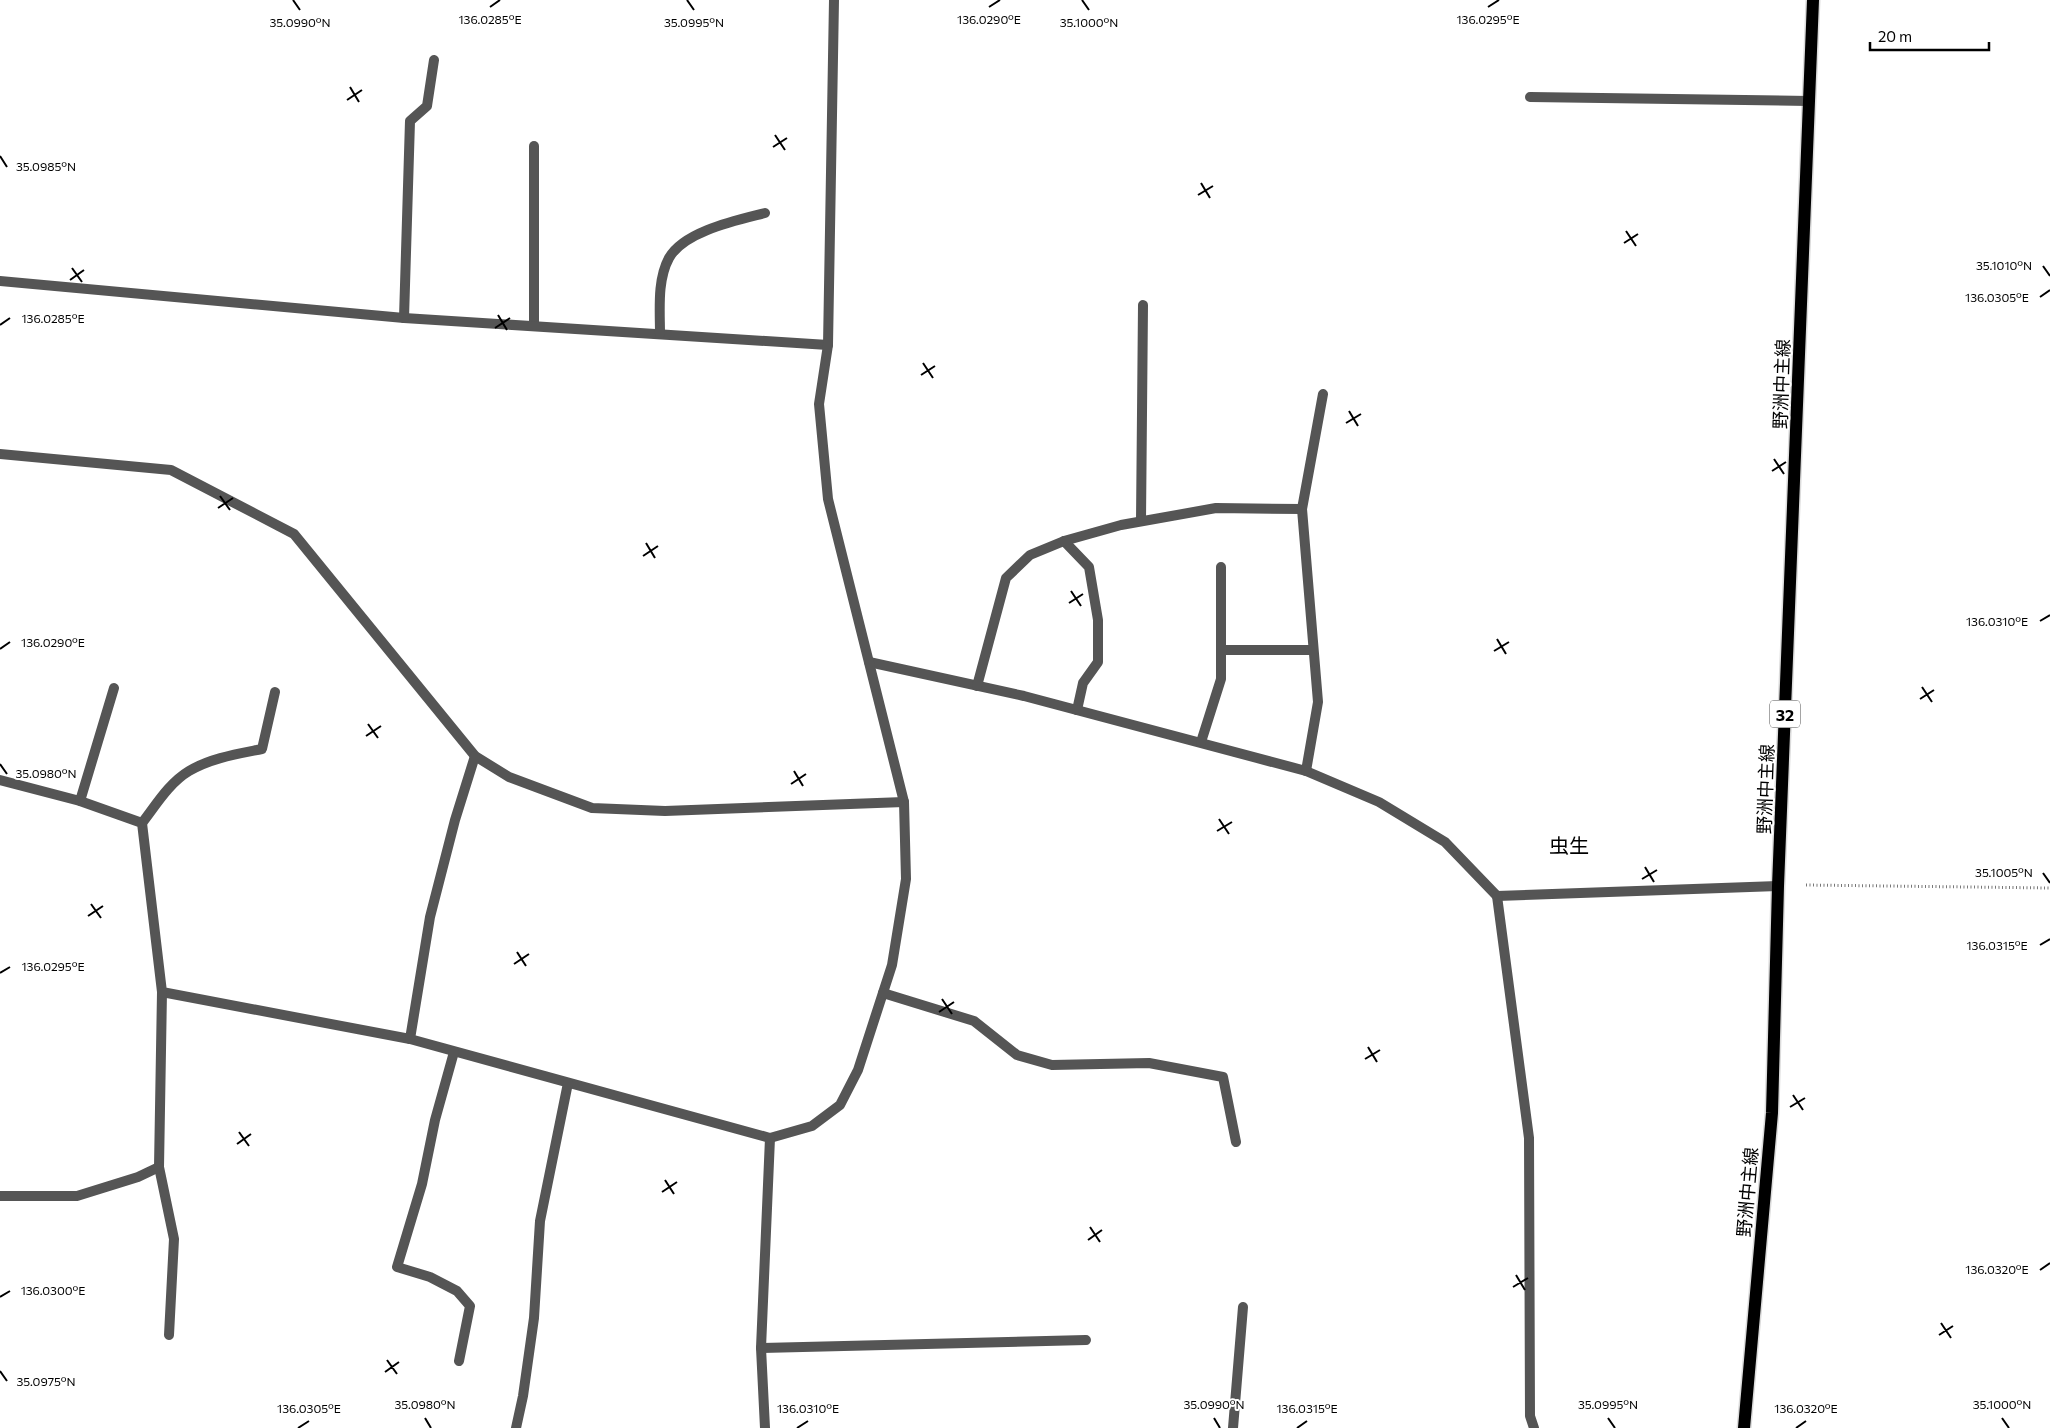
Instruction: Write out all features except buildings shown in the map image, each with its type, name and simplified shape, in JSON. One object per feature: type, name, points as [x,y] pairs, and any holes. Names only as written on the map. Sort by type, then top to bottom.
[{"type":"main road","name":"野洲中主線","points":[[1744,1428],[1772,1113],[1778,886],[1813,0]]},
{"type":"street","points":[[162,992],[410,1040],[770,1138],[812,1126],[840,1105],[858,1070],[892,965],[906,879],[904,802],[828,499],[819,404],[828,344],[834,0]]},
{"type":"street","points":[[404,318],[410,121],[427,106],[434,60]]},
{"type":"street","points":[[1530,97],[1809,101]]},
{"type":"street","points":[[534,146],[534,326]]},
{"type":"street","points":[[660,334],[662,278],[670,257],[684,243],[712,227],[765,213]]},
{"type":"street","points":[[0,281],[404,318],[828,344]]},
{"type":"street","points":[[1141,521],[1143,305]]},
{"type":"street","points":[[1306,771],[1318,702],[1302,509],[1323,394]]},
{"type":"street","points":[[0,454],[171,470],[294,534],[476,756],[509,777],[592,808],[664,812],[904,802]]},
{"type":"street","points":[[977,686],[1006,578],[1030,554],[1064,541],[1141,521],[1216,508],[1302,509]]},
{"type":"street","points":[[1064,541],[1089,567],[1098,620],[1098,662],[1083,683],[1077,710]]},
{"type":"street","points":[[1201,742],[1221,679],[1220,567]]},
{"type":"street","points":[[1221,650],[1313,650]]},
{"type":"street","points":[[869,662],[1024,696],[1306,771],[1379,802],[1445,842],[1496,896],[1529,1138],[1530,1416],[1534,1428]]},
{"type":"street","points":[[80,801],[114,688]]},
{"type":"street","points":[[168,1335],[174,1239],[159,1167],[162,992],[142,822],[168,790],[188,771],[222,757],[262,749],[275,692]]},
{"type":"street","points":[[410,1040],[430,918],[455,820],[476,756]]},
{"type":"street","points":[[0,780],[80,801],[142,822]]},
{"type":"street","points":[[1496,896],[1778,886]]},
{"type":"street","points":[[883,993],[974,1021],[1017,1055],[1052,1065],[1149,1063],[1223,1077],[1236,1142]]},
{"type":"street","points":[[454,1052],[435,1120],[422,1184],[397,1268],[430,1277],[457,1291],[470,1306],[458,1362]]},
{"type":"street","points":[[516,1428],[523,1396],[534,1318],[540,1221],[568,1083]]},
{"type":"street","points":[[765,1428],[761,1348],[770,1138]]},
{"type":"street","points":[[0,1196],[77,1196],[138,1177],[159,1167]]},
{"type":"street","points":[[1233,1428],[1243,1307]]},
{"type":"street","points":[[761,1348],[1086,1340]]},
{"type":"path","points":[[1778,886],[1826,884],[2050,888]]},
{"type":"district","name":"虫生","points":[[1569,845]]}]
